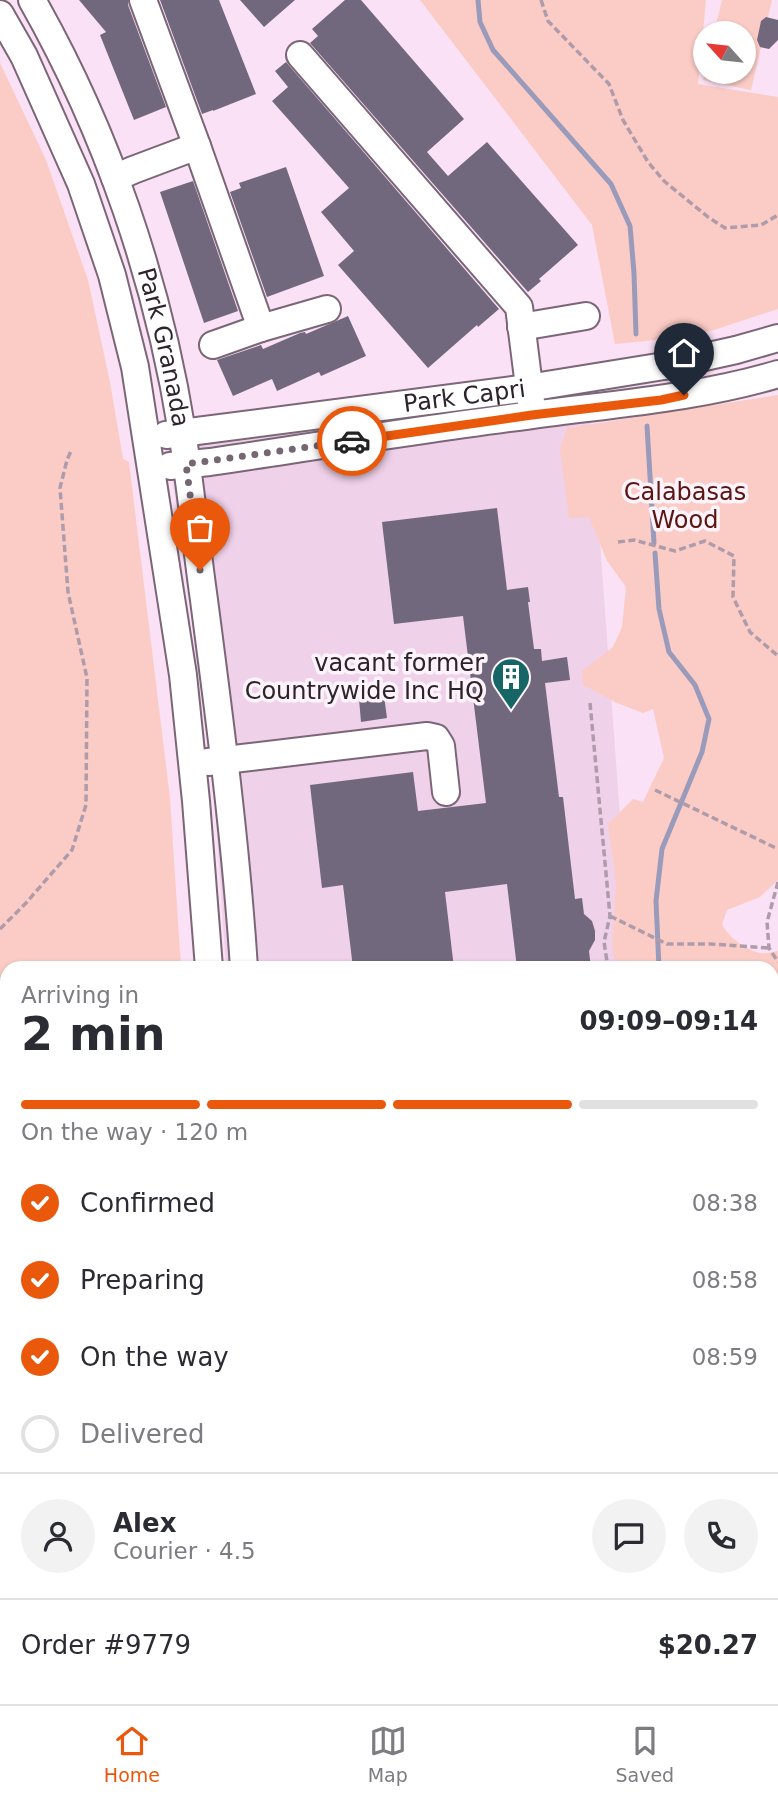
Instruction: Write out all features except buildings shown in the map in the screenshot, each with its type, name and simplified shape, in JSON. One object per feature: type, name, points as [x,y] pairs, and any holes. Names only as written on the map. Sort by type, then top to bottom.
[{"type":"street","name":"Park Granada","points":[[32,0],[66,64],[122,195],[168,360],[182,432],[225,760],[243,961]]},
{"type":"street","points":[[143,0],[261,328]]},
{"type":"street","name":"Park Granada","points":[[0,15],[24,56],[81,184],[112,275],[135,367],[180,656],[197,800],[208,961]]},
{"type":"street","points":[[300,55],[519,307],[532,415]]},
{"type":"street","points":[[115,178],[197,146]]},
{"type":"street","points":[[213,345],[327,309]]},
{"type":"street","points":[[521,327],[586,316]]},
{"type":"street","name":"Park Capri","points":[[147,439],[664,366],[778,338]]},
{"type":"street","name":"Park Capri","points":[[151,469],[532,415],[661,400],[778,374]]},
{"type":"street","points":[[192,763],[427,736],[436,738],[441,746],[446,792]]},
{"type":"path","points":[[541,0],[548,22],[609,84],[623,120],[648,162],[664,181],[708,218],[726,228],[761,225],[778,215]]},
{"type":"path","points":[[0,929],[72,850],[86,805],[87,678],[68,592],[60,488],[71,451]]},
{"type":"path","points":[[618,542],[634,540],[675,551],[705,541],[734,556],[733,597],[750,632],[778,656]]},
{"type":"path","points":[[590,703],[610,916],[604,942],[607,961]]},
{"type":"path","points":[[655,790],[778,849]]},
{"type":"path","points":[[777,961],[769,948],[767,922],[778,882]]},
{"type":"path","points":[[610,916],[667,944],[709,943],[769,948]]},
{"type":"shaded area","points":[[589,391],[630,961],[226,961],[208,705],[167,447]]},
{"type":"green space","points":[[420,0],[706,0],[704,21],[693,21],[693,84],[778,97],[778,309],[714,330],[675,338],[615,344],[592,225]]},
{"type":"green space","points":[[722,0],[772,0],[756,69],[756,21],[717,21]]},
{"type":"green space","points":[[0,63],[46,160],[88,280],[123,459],[129,462],[170,798],[181,961],[0,961]]},
{"type":"green space","points":[[722,84],[752,84],[751,90]]},
{"type":"green space","name":"Calabasas Wood","points":[[778,395],[778,880],[760,897],[727,910],[722,924],[733,938],[749,949],[762,953],[778,951],[778,961],[615,961],[612,945],[616,883],[608,824],[633,799],[643,802],[664,758],[653,709],[643,713],[583,685],[582,671],[613,647],[622,627],[626,587],[607,561],[589,517],[569,518],[560,449],[567,428]]},
{"type":"waterway","points":[[478,0],[480,22],[493,50],[611,184],[630,226],[636,334]]},
{"type":"waterway","points":[[647,426],[654,543]]},
{"type":"waterway","points":[[655,553],[659,609],[669,652],[695,685],[709,719],[702,752],[662,849],[656,901],[659,961]]},
{"type":"way so far","points":[[200,570],[186,464],[352,441]]},
{"type":"place","name":"vacant former Countrywide Inc HQ","points":[[511,711]]},
{"type":"route","points":[[352,441],[684,395]]}]
